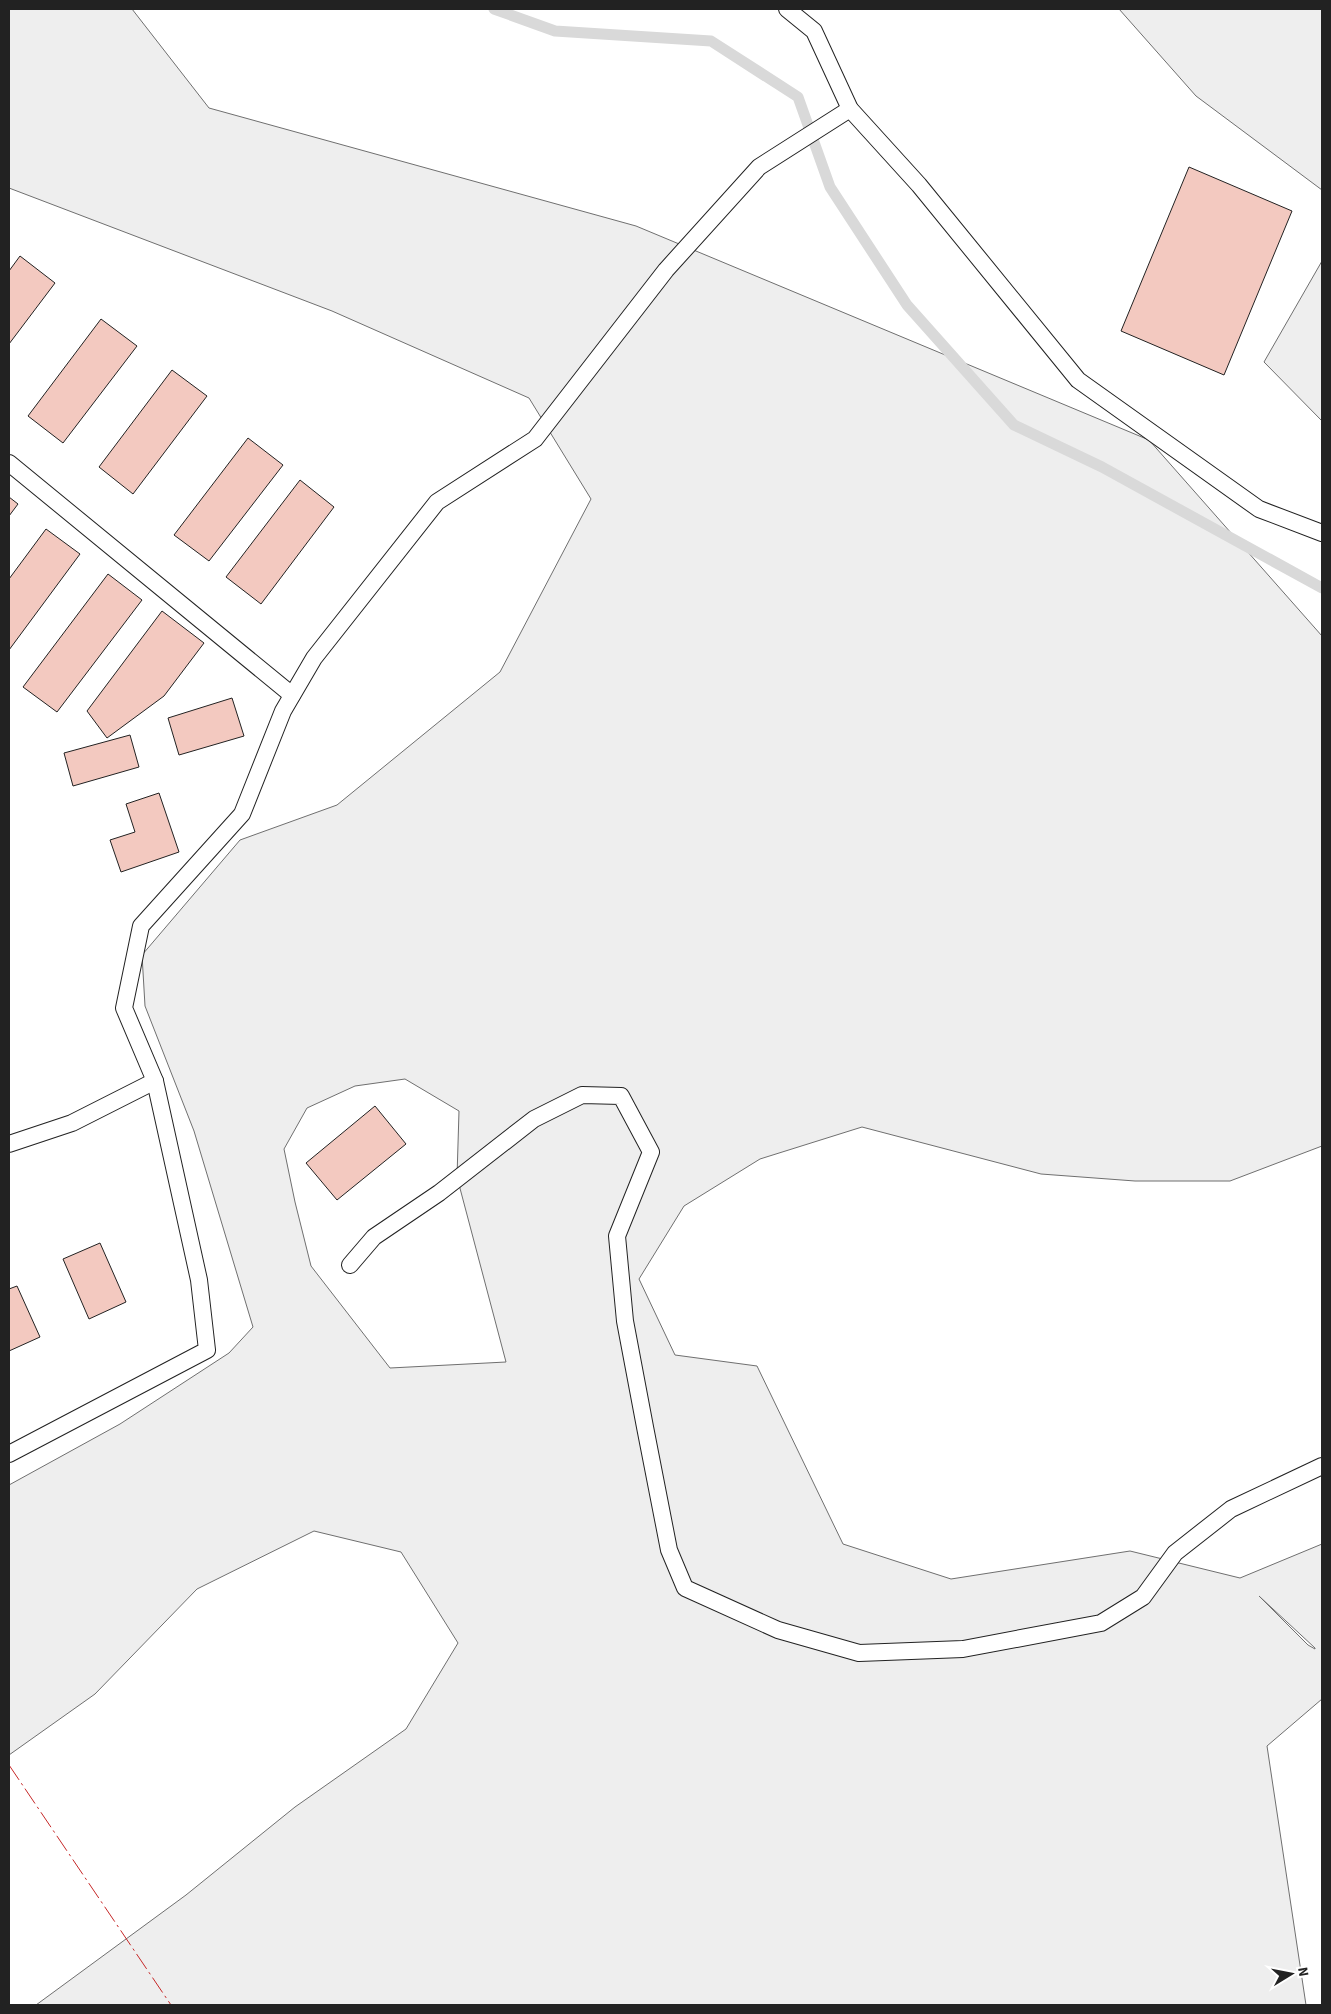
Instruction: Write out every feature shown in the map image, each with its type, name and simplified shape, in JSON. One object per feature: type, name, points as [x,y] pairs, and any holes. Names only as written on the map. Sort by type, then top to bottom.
[{"type":"lane","points":[[787,9],[814,31],[850,109],[920,185],[1078,380],[1259,509],[1322,533]]},
{"type":"lane","points":[[9,1454],[206,1350],[199,1280],[155,1081],[124,1008],[141,926],[242,814],[283,711],[314,658],[437,502],[535,439],[666,270],[759,167],[850,109]]},
{"type":"lane","points":[[9,463],[292,695]]},
{"type":"lane","points":[[9,1144],[72,1123],[155,1081]]},
{"type":"lane","points":[[350,1264],[374,1237],[439,1193],[534,1119],[582,1095],[621,1096],[651,1152],[617,1236],[625,1321],[669,1550],[685,1588],[778,1630],[859,1653],[963,1649],[1101,1624],[1143,1597],[1175,1553],[1230,1509],[1322,1466]]},
{"type":"shaded area","points":[[9,9],[132,9],[209,108],[636,226],[1149,440],[1322,636],[1322,1146],[1230,1181],[1135,1181],[1041,1174],[862,1127],[760,1159],[684,1206],[639,1279],[675,1355],[757,1366],[843,1544],[951,1579],[1130,1551],[1240,1578],[1322,1544],[1322,1699],[1267,1746],[1306,2005],[36,2005],[186,1895],[295,1807],[406,1729],[458,1643],[401,1552],[314,1531],[197,1589],[95,1694],[9,1755],[9,1485],[120,1424],[229,1353],[253,1327],[194,1131],[145,1006],[142,955],[240,840],[337,805],[500,672],[591,499],[529,398],[332,311],[9,188]],"holes":[[[405,1079],[459,1111],[457,1177],[506,1362],[390,1368],[311,1266],[284,1149],[307,1108],[355,1086]],[[1259,1596],[1315,1648],[1315,1649],[1308,1645]]]},
{"type":"shaded area","points":[[1119,9],[1322,9],[1322,190],[1196,96]]},
{"type":"shaded area","points":[[1322,261],[1322,421],[1264,362]]},
{"type":"building","points":[[1189,167],[1292,211],[1224,375],[1121,331]]},
{"type":"building","points":[[20,256],[55,283],[9,344],[9,271]]},
{"type":"building","points":[[101,319],[137,346],[63,443],[28,416]]},
{"type":"building","points":[[172,370],[207,396],[133,494],[99,467]]},
{"type":"building","points":[[248,438],[283,465],[209,561],[174,535]]},
{"type":"building","points":[[300,480],[334,507],[261,604],[226,577]]},
{"type":"building","points":[[9,497],[18,504],[9,516]]},
{"type":"building","points":[[46,529],[80,554],[9,650],[9,579]]},
{"type":"building","points":[[108,574],[142,600],[57,712],[23,687]]},
{"type":"building","points":[[162,611],[204,643],[164,696],[107,738],[87,711]]},
{"type":"building","points":[[232,698],[244,736],[179,755],[168,718]]},
{"type":"building","points":[[130,735],[139,767],[73,786],[64,753]]},
{"type":"building","points":[[159,793],[179,852],[121,872],[110,840],[135,832],[126,804]]},
{"type":"building","points":[[375,1106],[406,1144],[337,1200],[306,1163]]},
{"type":"building","points":[[100,1243],[126,1302],[89,1319],[63,1259]]},
{"type":"building","points":[[17,1286],[40,1337],[9,1351],[9,1289]]},
{"type":"waterway","points":[[494,9],[555,31],[711,41],[798,97],[830,187],[907,305],[1014,425],[1102,467],[1322,588]]},
{"type":"power","points":[[9,1765],[171,2005]]}]
